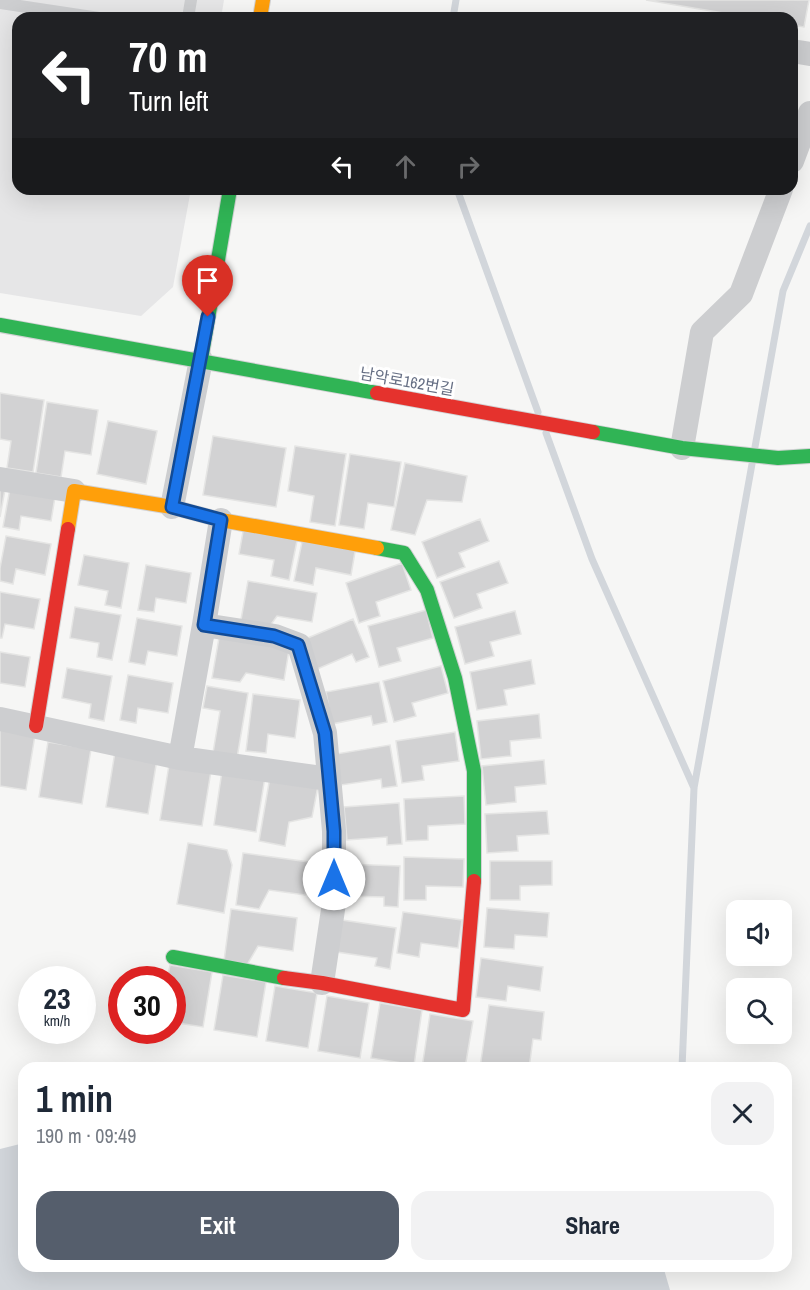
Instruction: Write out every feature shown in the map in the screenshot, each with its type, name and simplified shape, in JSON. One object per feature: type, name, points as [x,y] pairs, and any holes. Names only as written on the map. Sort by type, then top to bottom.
[{"type":"street","points":[[798,145],[810,113]]},
{"type":"street","points":[[172,507],[201,360],[229,195]]},
{"type":"street","points":[[691,449],[702,332],[741,294],[779,195]]},
{"type":"street","name":"남악로162번길","points":[[0,325],[691,449],[778,458],[810,456]]},
{"type":"street","points":[[0,479],[172,507],[221,520],[404,553],[427,590],[457,689],[474,771],[474,880],[463,1010],[173,957]]},
{"type":"street","points":[[36,726],[74,491]]},
{"type":"street","points":[[180,758],[221,520]]},
{"type":"street","points":[[204,625],[274,636],[298,645],[325,733],[334,831],[334,903],[322,983]]},
{"type":"street","points":[[0,719],[180,758],[329,779]]},
{"type":"lane","points":[[0,3],[42,5],[73,12]]},
{"type":"shaded area","points":[[0,0],[224,0],[222,12],[12,12],[12,195],[190,195],[173,287],[141,316],[0,293]]},
{"type":"shaded area","points":[[18,1144],[18,1272],[665,1272],[670,1290],[0,1290],[0,1149]]},
{"type":"building","points":[[646,0],[809,0],[804,27],[798,26],[798,12],[717,12]]},
{"type":"building","points":[[0,393],[44,400],[33,472],[7,468],[11,441],[0,439]]},
{"type":"building","points":[[47,402],[98,410],[91,455],[65,451],[61,477],[36,473]]},
{"type":"building","points":[[108,421],[157,431],[146,484],[97,474]]},
{"type":"building","points":[[213,436],[286,448],[276,507],[203,495]]},
{"type":"building","points":[[295,446],[346,454],[335,526],[310,522],[314,496],[288,491]]},
{"type":"building","points":[[350,454],[401,462],[394,507],[368,503],[364,529],[339,525]]},
{"type":"building","points":[[405,463],[467,476],[462,502],[427,500],[415,535],[391,530]]},
{"type":"building","points":[[0,483],[6,484],[0,517]]},
{"type":"building","points":[[11,483],[56,491],[51,521],[21,516],[19,530],[3,527]]},
{"type":"building","points":[[480,519],[489,541],[459,553],[465,567],[437,578],[422,542]]},
{"type":"building","points":[[244,526],[298,536],[289,580],[271,576],[274,560],[239,554]]},
{"type":"building","points":[[6,536],[51,544],[45,575],[16,569],[13,584],[0,581]]},
{"type":"building","points":[[303,537],[356,546],[351,575],[316,568],[313,585],[294,581]]},
{"type":"building","points":[[84,555],[129,563],[121,608],[105,605],[108,591],[78,585]]},
{"type":"building","points":[[499,561],[508,583],[477,594],[482,608],[454,618],[440,582]]},
{"type":"building","points":[[402,563],[411,590],[376,602],[380,616],[359,623],[346,583]]},
{"type":"building","points":[[146,565],[191,573],[186,603],[156,598],[154,612],[138,610]]},
{"type":"building","points":[[248,581],[317,593],[312,622],[277,616],[267,630],[240,625]]},
{"type":"building","points":[[0,592],[40,599],[34,629],[5,624],[2,638],[0,638]]},
{"type":"building","points":[[75,607],[121,615],[112,660],[97,657],[99,643],[70,638]]},
{"type":"building","points":[[426,610],[433,638],[397,648],[401,661],[379,667],[368,626]]},
{"type":"building","points":[[515,611],[521,634],[490,642],[494,656],[465,664],[455,627]]},
{"type":"building","points":[[137,618],[182,626],[177,656],[148,651],[145,665],[129,662]]},
{"type":"building","points":[[353,619],[369,657],[356,662],[352,654],[315,670],[303,640]]},
{"type":"building","points":[[220,632],[290,644],[284,680],[246,673],[240,682],[212,678]]},
{"type":"building","points":[[0,652],[30,657],[25,687],[0,683]]},
{"type":"building","points":[[531,660],[535,684],[504,690],[507,705],[477,710],[470,672]]},
{"type":"building","points":[[441,666],[448,693],[412,703],[416,716],[394,722],[383,681]]},
{"type":"building","points":[[67,668],[112,676],[104,721],[89,718],[91,704],[62,698]]},
{"type":"building","points":[[128,675],[173,683],[168,713],[138,708],[136,723],[120,720]]},
{"type":"building","points":[[379,682],[387,722],[373,725],[371,716],[332,724],[326,692]]},
{"type":"building","points":[[207,686],[248,693],[237,758],[213,753],[220,711],[203,708]]},
{"type":"building","points":[[253,694],[300,700],[295,738],[268,734],[266,753],[246,751]]},
{"type":"building","points":[[539,714],[541,738],[510,741],[511,756],[481,759],[477,721]]},
{"type":"building","points":[[0,729],[35,735],[26,790],[0,786]]},
{"type":"building","points":[[455,732],[459,761],[422,766],[424,780],[402,783],[396,741]]},
{"type":"building","points":[[48,742],[91,749],[82,804],[39,797]]},
{"type":"building","points":[[390,745],[397,786],[382,788],[381,779],[341,785],[336,754]]},
{"type":"building","points":[[115,752],[157,759],[148,814],[106,807]]},
{"type":"building","points":[[544,760],[546,784],[515,787],[516,802],[486,805],[482,766]]},
{"type":"building","points":[[169,765],[211,771],[202,826],[160,820]]},
{"type":"building","points":[[222,771],[265,777],[256,832],[214,825]]},
{"type":"building","points":[[270,777],[318,786],[312,817],[289,822],[285,846],[259,841]]},
{"type":"building","points":[[464,796],[465,824],[428,826],[428,840],[406,841],[404,799]]},
{"type":"building","points":[[399,803],[402,844],[387,845],[387,837],[347,840],[344,807]]},
{"type":"building","points":[[547,811],[549,834],[517,836],[518,851],[487,853],[485,814]]},
{"type":"building","points":[[188,843],[227,850],[232,865],[224,913],[177,904]]},
{"type":"building","points":[[243,853],[309,862],[305,895],[269,890],[259,909],[236,905]]},
{"type":"building","points":[[404,857],[464,859],[463,887],[426,886],[426,900],[404,900]]},
{"type":"building","points":[[490,861],[552,861],[552,885],[520,886],[520,900],[490,900]]},
{"type":"building","points":[[345,864],[400,866],[398,907],[384,906],[384,897],[344,896]]},
{"type":"building","points":[[487,908],[549,913],[547,937],[515,935],[514,949],[484,947]]},
{"type":"building","points":[[231,909],[297,918],[293,951],[258,946],[247,965],[224,961]]},
{"type":"building","points":[[403,912],[462,920],[458,948],[421,943],[419,957],[397,953]]},
{"type":"building","points":[[342,920],[396,928],[390,969],[375,966],[377,958],[337,952]]},
{"type":"building","points":[[481,958],[543,967],[540,991],[508,986],[506,1001],[476,997]]},
{"type":"building","points":[[186,968],[212,972],[203,1027],[186,1024]]},
{"type":"building","points":[[223,975],[266,982],[257,1037],[214,1030]]},
{"type":"building","points":[[275,986],[317,993],[308,1048],[266,1041]]},
{"type":"building","points":[[327,996],[369,1003],[360,1058],[318,1051]]},
{"type":"building","points":[[380,1003],[422,1010],[414,1062],[371,1058]]},
{"type":"building","points":[[489,1005],[544,1012],[541,1040],[533,1039],[530,1062],[481,1062]]},
{"type":"building","points":[[430,1014],[473,1021],[466,1062],[423,1062]]},
{"type":"waterway","points":[[454,12],[456,0]]},
{"type":"waterway","points":[[459,195],[538,412]]},
{"type":"waterway","points":[[755,447],[783,291],[810,226]]},
{"type":"waterway","points":[[546,433],[592,559],[694,788]]},
{"type":"waterway","points":[[682,1062],[694,788],[752,464]]},
{"type":"traffic: fast","points":[[201,360],[229,195]]},
{"type":"traffic: fast","points":[[0,325],[377,393]]},
{"type":"traffic: fast","points":[[593,432],[682,448],[778,458],[810,456]]},
{"type":"traffic: fast","points":[[377,548],[404,553],[427,590],[455,678],[474,771],[474,881]]},
{"type":"traffic: fast","points":[[173,957],[284,978]]},
{"type":"traffic: slow","points":[[261,12],[263,0]]},
{"type":"traffic: slow","points":[[68,529],[74,491],[172,507],[221,520],[377,548]]},
{"type":"traffic: jam","points":[[377,393],[593,432]]},
{"type":"traffic: jam","points":[[36,726],[68,529]]},
{"type":"traffic: jam","points":[[284,978],[463,1010],[474,881]]},
{"type":"route","points":[[208,317],[172,507],[221,520],[204,625],[274,636],[298,645],[325,733],[334,831],[334,879]]}]
